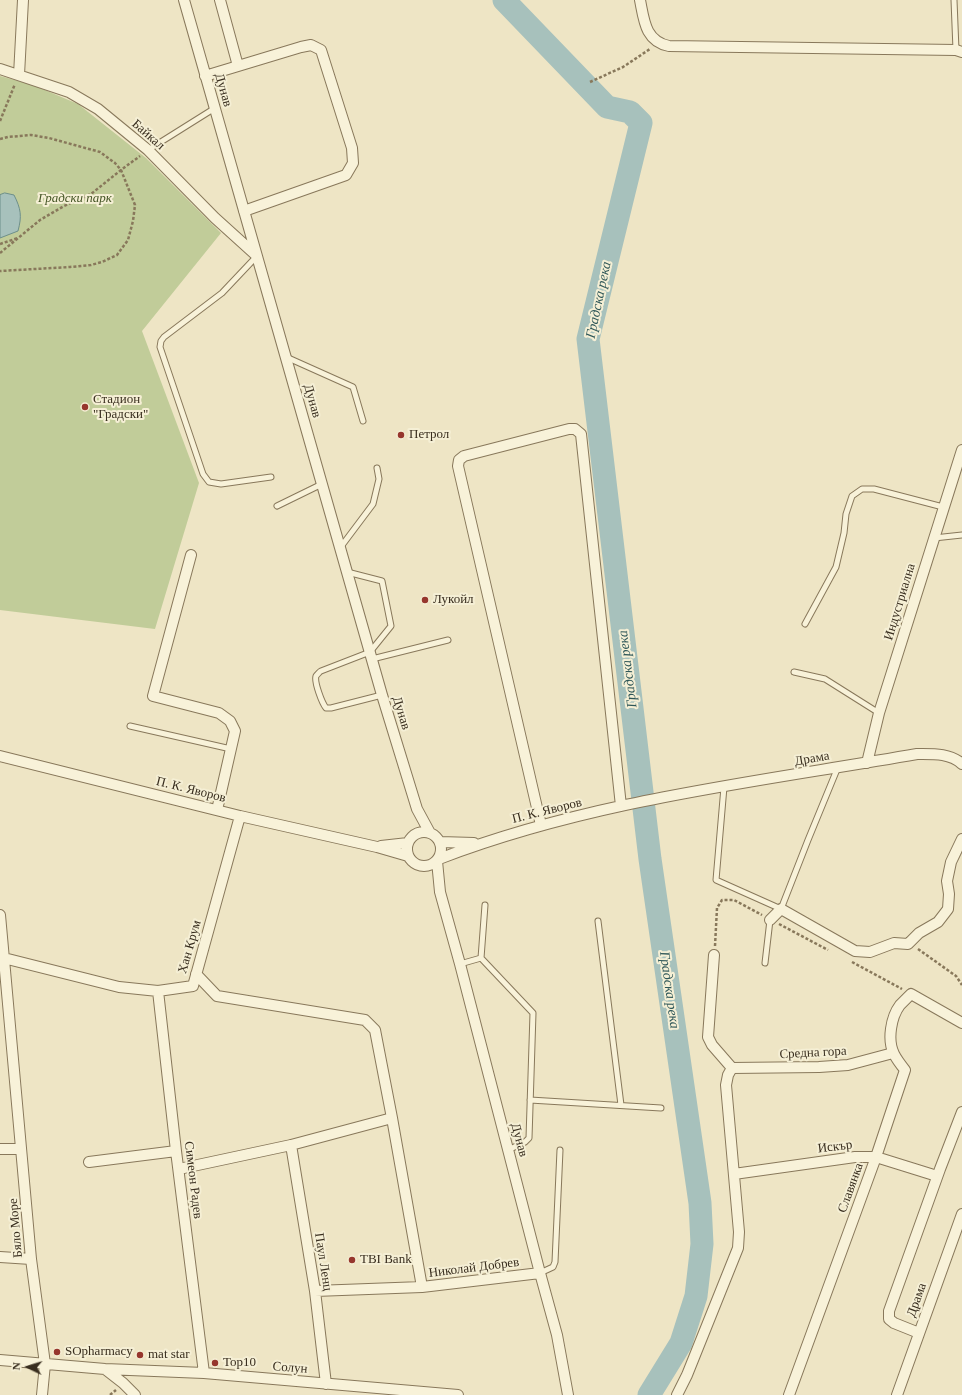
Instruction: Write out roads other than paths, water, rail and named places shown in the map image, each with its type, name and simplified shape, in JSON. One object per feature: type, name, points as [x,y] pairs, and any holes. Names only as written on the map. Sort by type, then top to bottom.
[{"type":"street","points":[[20,75],[23,0]]},
{"type":"street","name":"Дунав","points":[[184,0],[382,695],[417,809],[430,833]]},
{"type":"street","points":[[220,0],[238,66]]},
{"type":"street","points":[[640,0],[649,33],[657,42],[669,46],[959,51]]},
{"type":"street","points":[[205,76],[311,45],[321,50],[352,148],[353,163],[346,175],[244,211]]},
{"type":"street","name":"Байкал","points":[[0,69],[70,92],[98,109],[148,150],[215,218],[257,256]]},
{"type":"street","points":[[541,825],[458,466],[459,460],[464,456],[569,429],[575,429],[581,434],[621,806]]},
{"type":"street","name":"Индустриална","points":[[867,763],[879,713],[962,450]]},
{"type":"street","points":[[191,556],[153,696],[219,713],[230,721],[235,730],[217,810]]},
{"type":"street","name":"Драма","points":[[663,796],[917,754],[940,754],[957,760],[962,764]]},
{"type":"street","name":"П. К. Яворов","points":[[0,756],[240,816],[377,847],[408,856]]},
{"type":"street","name":"П. К. Яворов","points":[[438,860],[480,843],[541,825],[663,796]]},
{"type":"street","name":"Дунав","points":[[416,834],[417,809]]},
{"type":"street","name":"Хан Крум","points":[[2,957],[119,987],[158,991],[193,986],[240,816]]},
{"type":"street","points":[[422,832],[430,833],[437,837],[440,842],[441,853],[438,860],[430,866],[425,867],[415,864],[408,856],[408,843],[412,836],[416,834],[422,832]]},
{"type":"street","points":[[770,920],[781,909],[855,951],[870,952],[894,944],[908,944],[919,933],[938,922],[948,909],[950,894],[947,881],[951,862],[962,839]]},
{"type":"street","name":"П. К. Яворов","points":[[440,842],[480,843]]},
{"type":"street","name":"П. К. Яворов","points":[[377,847],[408,843]]},
{"type":"street","name":"Дунав","points":[[438,860],[440,892],[557,1335],[568,1395]]},
{"type":"street","name":"Дунав","points":[[425,867],[440,892]]},
{"type":"street","name":"Бяло Море","points":[[0,915],[2,957],[31,1258],[45,1364],[42,1395]]},
{"type":"street","points":[[677,1395],[693,1360],[738,1248],[739,1232],[726,1085],[728,1075],[732,1068],[712,1045],[708,1037],[714,955]]},
{"type":"street","points":[[196,974],[217,996],[364,1020],[375,1030],[422,1288]]},
{"type":"street","name":"Симеон Радев","points":[[158,991],[176,1151],[204,1373]]},
{"type":"street","name":"Славянка","points":[[789,1395],[876,1157],[905,1070],[894,1053],[891,1042],[892,1024],[900,1006],[911,994],[962,1023]]},
{"type":"street","name":"Средна гора","points":[[732,1068],[819,1067],[848,1065],[894,1053]]},
{"type":"street","points":[[919,1333],[894,1323],[889,1318],[889,1311],[937,1176],[962,1112]]},
{"type":"street","points":[[179,1169],[291,1145],[392,1118]]},
{"type":"street","name":"Паул Ленц","points":[[291,1145],[315,1291],[326,1384]]},
{"type":"street","points":[[0,1149],[21,1149]]},
{"type":"street","points":[[89,1162],[176,1151]]},
{"type":"street","name":"Искър","points":[[734,1174],[855,1157],[876,1157],[937,1176]]},
{"type":"street","name":"Драма","points":[[896,1395],[962,1214]]},
{"type":"street","points":[[0,1257],[31,1258]]},
{"type":"street","name":"Николай Добрев","points":[[315,1291],[422,1288],[540,1273]]},
{"type":"street","name":"Солун","points":[[0,1360],[105,1369],[204,1373],[458,1395]]},
{"type":"street","points":[[105,1369],[135,1395]]},
{"type":"lane","points":[[954,0],[959,51]]},
{"type":"lane","points":[[148,150],[214,108]]},
{"type":"lane","points":[[257,256],[222,292],[164,336],[160,347],[203,474],[209,482],[221,484],[271,477]]},
{"type":"lane","points":[[286,356],[353,387],[363,421]]},
{"type":"lane","points":[[340,548],[373,504],[380,479],[377,468]]},
{"type":"lane","points":[[277,506],[322,484]]},
{"type":"lane","points":[[805,624],[836,567],[844,533],[846,514],[852,496],[862,489],[874,489],[943,507]]},
{"type":"lane","points":[[933,538],[962,535]]},
{"type":"lane","points":[[347,572],[382,581],[391,626],[371,656]]},
{"type":"lane","points":[[382,695],[326,708],[322,704],[316,676],[320,671],[371,656],[448,640]]},
{"type":"lane","points":[[794,672],[825,679],[879,713]]},
{"type":"lane","points":[[130,726],[231,749]]},
{"type":"lane","points":[[724,787],[716,880],[781,909],[838,767]]},
{"type":"lane","points":[[485,905],[481,958],[533,1013],[529,1138],[525,1142],[508,1150]]},
{"type":"lane","points":[[765,963],[770,920]]},
{"type":"lane","points":[[598,921],[621,1105]]},
{"type":"lane","points":[[460,964],[481,958]]},
{"type":"lane","points":[[530,1100],[661,1108]]},
{"type":"lane","points":[[540,1273],[553,1266],[555,1262],[560,1150]]},
{"type":"water","points":[[5,193],[14,195],[18,204],[20,221],[18,231],[0,238],[0,195]]},
{"type":"waterway","name":"Градска река","points":[[504,0],[607,107],[630,112],[641,123],[588,339],[650,859],[700,1203],[702,1244],[696,1296],[681,1343],[649,1395]]},
{"type":"place","name":"Стадион \"Градски\"","points":[[85,407]]},
{"type":"place","name":"Петрол","points":[[401,435]]},
{"type":"place","name":"Лукойл","points":[[425,600]]},
{"type":"place","name":"TBI Bank","points":[[352,1260]]},
{"type":"place","name":"SOpharmacy","points":[[57,1352]]},
{"type":"place","name":"mat star","points":[[140,1355]]},
{"type":"place","name":"Top10","points":[[215,1363]]},
{"type":"park label","name":"Градски парк","points":[[75,199]]}]
